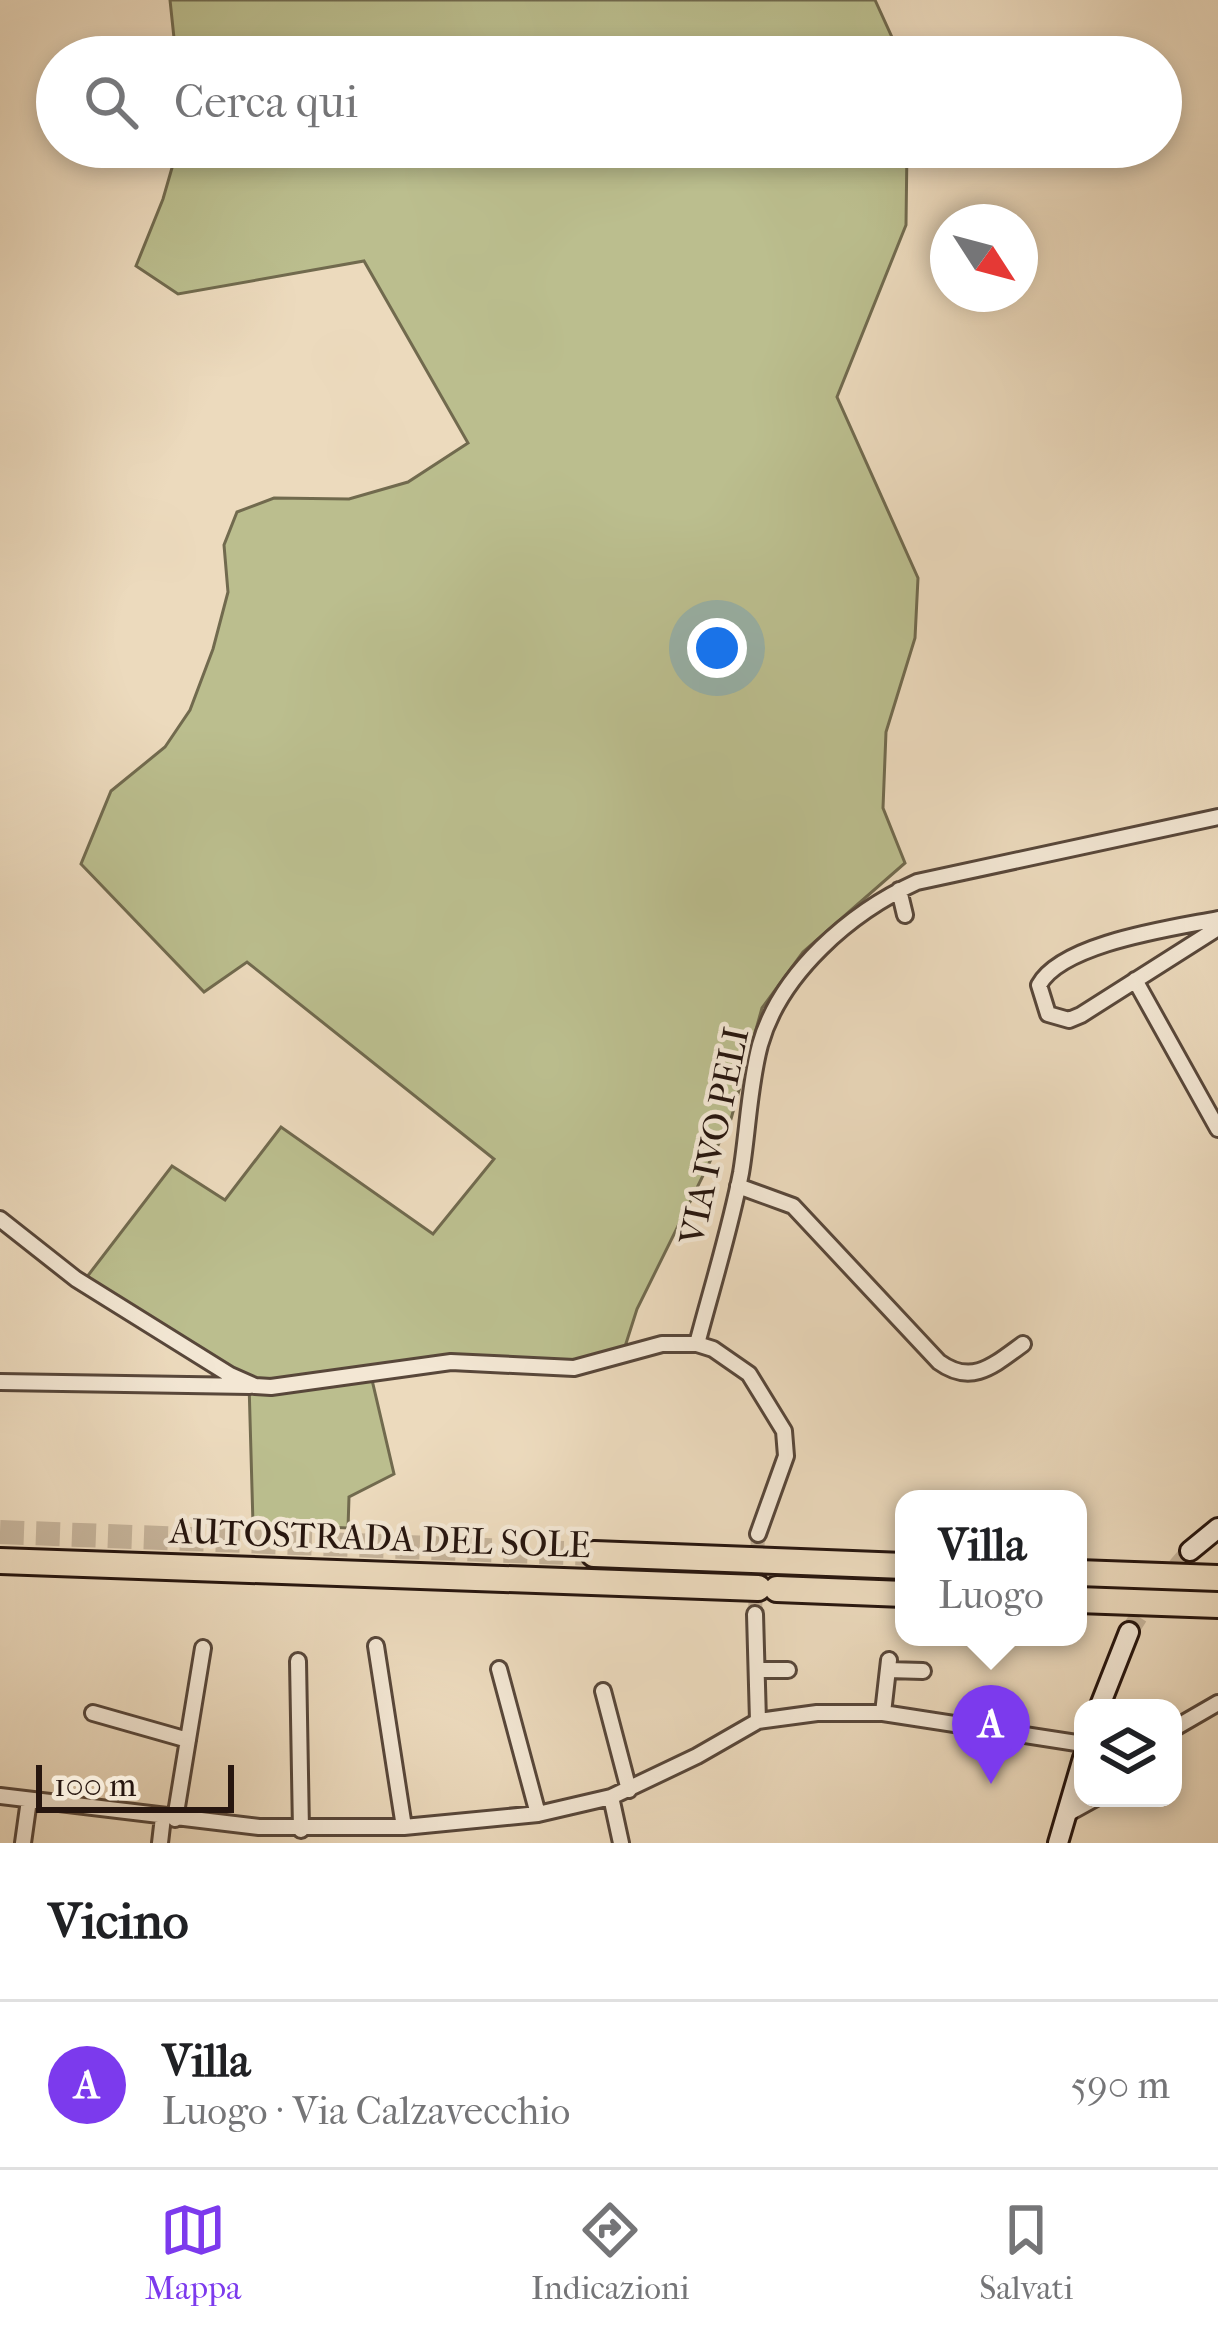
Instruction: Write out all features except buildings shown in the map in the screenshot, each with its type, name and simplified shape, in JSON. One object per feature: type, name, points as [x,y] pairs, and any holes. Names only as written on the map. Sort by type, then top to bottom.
[{"type":"highway","name":"AUTOSTRADA DEL SOLE","points":[[594,1554],[895,1566]]},
{"type":"highway","name":"AUTOSTRADA DEL SOLE","points":[[0,1561],[895,1594]]},
{"type":"highway","points":[[1087,1573],[1218,1578]]},
{"type":"highway","points":[[1087,1600],[1218,1605]]},
{"type":"main road","points":[[1190,1551],[1218,1528]]},
{"type":"main road","points":[[1103,1699],[1129,1632]]},
{"type":"main road","points":[[1058,1843],[1074,1788]]},
{"type":"street","name":"VIA IVO PELI","points":[[697,1344],[738,1186],[760,1046],[774,1008],[834,938],[917,882],[1218,817]]},
{"type":"street","points":[[899,890],[905,914]]},
{"type":"street","points":[[1218,924],[1069,1020],[1048,1014],[1039,985],[1052,967],[1104,946],[1218,924]]},
{"type":"street","points":[[1135,980],[1218,1129]]},
{"type":"street","points":[[738,1186],[793,1206],[938,1362],[953,1372],[975,1375],[1023,1344]]},
{"type":"street","points":[[0,1220],[76,1279],[255,1386]]},
{"type":"street","points":[[0,1382],[292,1385],[452,1362],[574,1368],[662,1344],[697,1344],[728,1355],[740,1365],[759,1387],[784,1431],[786,1456],[758,1534]]},
{"type":"street","points":[[755,1615],[758,1721]]},
{"type":"street","points":[[376,1646],[404,1827]]},
{"type":"street","points":[[160,1843],[188,1740],[203,1648]]},
{"type":"street","points":[[298,1661],[301,1830]]},
{"type":"street","points":[[883,1713],[889,1665],[923,1671]]},
{"type":"street","points":[[499,1669],[538,1814]]},
{"type":"street","points":[[757,1670],[788,1670]]},
{"type":"street","points":[[603,1691],[629,1790]]},
{"type":"street","points":[[1182,1724],[1218,1703]]},
{"type":"street","points":[[93,1713],[188,1740]]},
{"type":"street","points":[[0,1796],[258,1835],[538,1814],[629,1790],[758,1721],[817,1713],[883,1713],[1074,1743]]},
{"type":"street","points":[[610,1797],[621,1843]]},
{"type":"street","points":[[22,1843],[29,1800]]},
{"type":"street","points":[[1066,1814],[1079,1807]]},
{"type":"green space","points":[[170,0],[875,0],[891,36],[174,36]]},
{"type":"green space","points":[[172,168],[907,168],[906,225],[837,397],[918,578],[915,638],[886,732],[883,808],[905,863],[803,952],[762,1008],[731,1119],[637,1309],[622,1356],[576,1368],[449,1358],[369,1367],[394,1474],[349,1497],[348,1528],[253,1524],[249,1383],[83,1282],[172,1166],[225,1200],[281,1127],[433,1234],[494,1159],[247,962],[204,992],[81,864],[111,791],[165,747],[190,710],[228,592],[224,545],[237,512],[274,498],[349,499],[408,482],[468,443],[364,261],[178,294],[136,266]]},
{"type":"tunnel","points":[[0,1532],[594,1554]]},
{"type":"tunnel","points":[[755,1614],[758,1534]]},
{"type":"tunnel","points":[[1129,1632],[1155,1591],[1190,1551]]},
{"type":"place","name":"Villa","points":[[991,1784]]}]
